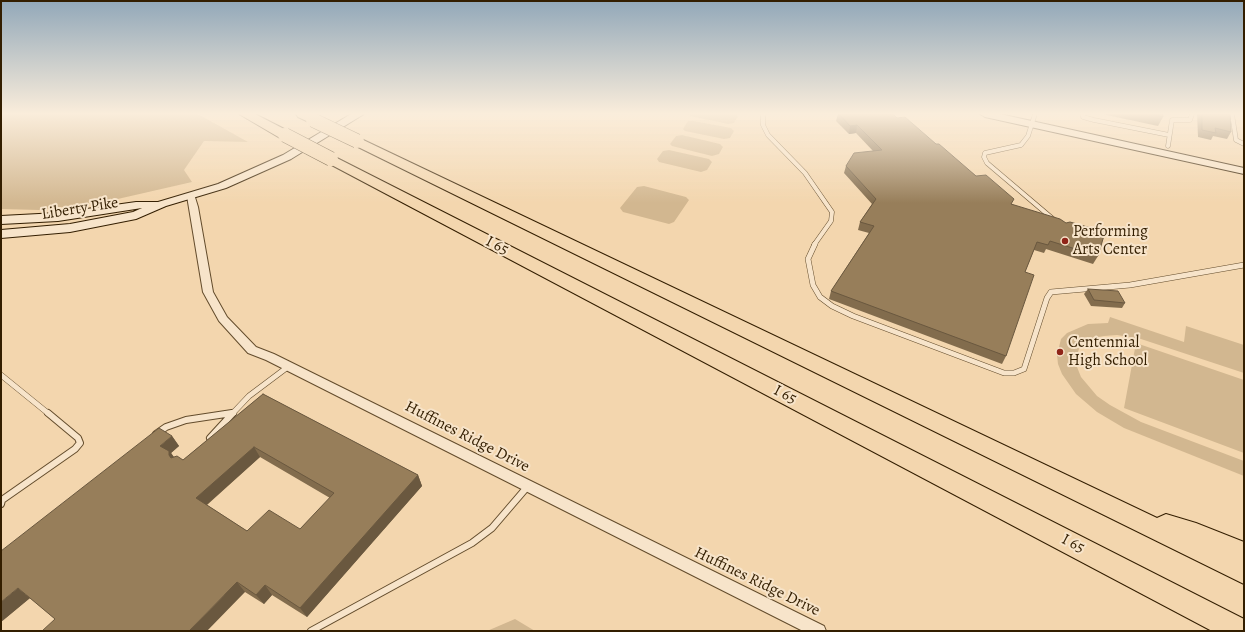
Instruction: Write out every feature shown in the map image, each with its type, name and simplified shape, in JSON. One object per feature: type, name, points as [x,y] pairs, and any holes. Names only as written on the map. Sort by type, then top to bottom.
[{"type":"highway","name":"I 65","points":[[301,143],[1225,625],[1240,631]]},
{"type":"highway","name":"I 65","points":[[362,143],[1244,572]]},
{"type":"highway","points":[[1122,513],[1196,534],[1244,554]]},
{"type":"street","name":"Liberty Pike","points":[[1,234],[37,232],[99,223],[136,215],[162,204],[222,186],[287,157],[310,143]]},
{"type":"street","points":[[1133,143],[1244,171]]},
{"type":"street","points":[[1178,143],[1244,163]]},
{"type":"street","name":"Huffines Ridge Drive","points":[[191,196],[208,292],[221,316],[252,350],[289,366],[819,631]]},
{"type":"street","name":"Liberty Pike","points":[[1,220],[58,217],[136,205],[162,204]]},
{"type":"lane","points":[[776,143],[805,173],[832,212],[831,221],[812,249],[808,259],[813,285],[820,297],[832,306],[853,316],[1004,372],[1014,374],[1024,369],[1047,298],[1051,292],[1130,284],[1244,265]]},
{"type":"lane","points":[[1022,143],[1011,149],[986,153],[984,157],[987,163],[1058,223]]},
{"type":"lane","points":[[204,445],[249,396],[289,366]]},
{"type":"lane","points":[[1,375],[78,438],[80,443],[75,449],[2,500],[1,504]]},
{"type":"lane","points":[[151,438],[166,427],[186,420],[234,413]]},
{"type":"lane","points":[[310,631],[472,542],[492,528],[528,486]]},
{"type":"shaded area","points":[[1,143],[202,143],[184,170],[192,182],[109,201],[39,210],[1,209]]},
{"type":"shaded area","points":[[718,143],[723,147],[719,154],[712,156],[672,146],[670,144]]},
{"type":"shaded area","points":[[669,150],[709,159],[712,162],[707,170],[701,172],[659,162],[657,159],[663,151]]},
{"type":"shaded area","points":[[644,186],[686,197],[689,200],[674,222],[669,224],[623,212],[620,208],[637,187]]},
{"type":"shaded area","points":[[1110,317],[1184,342],[1186,326],[1244,345],[1244,373],[1141,339],[1117,335],[1093,338],[1084,343],[1079,349],[1076,357],[1077,367],[1081,377],[1097,396],[1141,422],[1244,461],[1244,476],[1124,428],[1097,412],[1076,394],[1062,374],[1058,364],[1057,355],[1061,339],[1067,333],[1088,324],[1108,323]]},
{"type":"shaded area","points":[[1136,343],[1244,380],[1244,453],[1124,408]]},
{"type":"shaded area","points":[[515,619],[535,631],[487,631]]},
{"type":"building","points":[[875,143],[939,144],[976,176],[986,175],[1014,199],[1011,204],[1060,219],[1066,223],[1070,222],[1105,232],[1098,256],[1050,241],[1048,245],[1037,242],[1025,272],[1034,275],[1006,356],[831,291],[874,226],[860,222],[876,199],[846,166],[854,153],[882,150]]},
{"type":"building","points":[[1088,289],[1118,291],[1125,303],[1094,300]]},
{"type":"building","points":[[263,394],[418,475],[300,608],[265,585],[256,595],[237,582],[189,631],[42,631],[55,619],[18,588],[1,602],[1,551],[159,428],[172,436],[160,446],[169,451],[171,458],[177,456],[183,460]],"holes":[[[254,447],[334,493],[300,529],[269,510],[247,531],[196,498]]]},
{"type":"place","name":"Performing Arts Center","points":[[1065,241]]},
{"type":"place","name":"Centennial High School","points":[[1060,352]]}]
